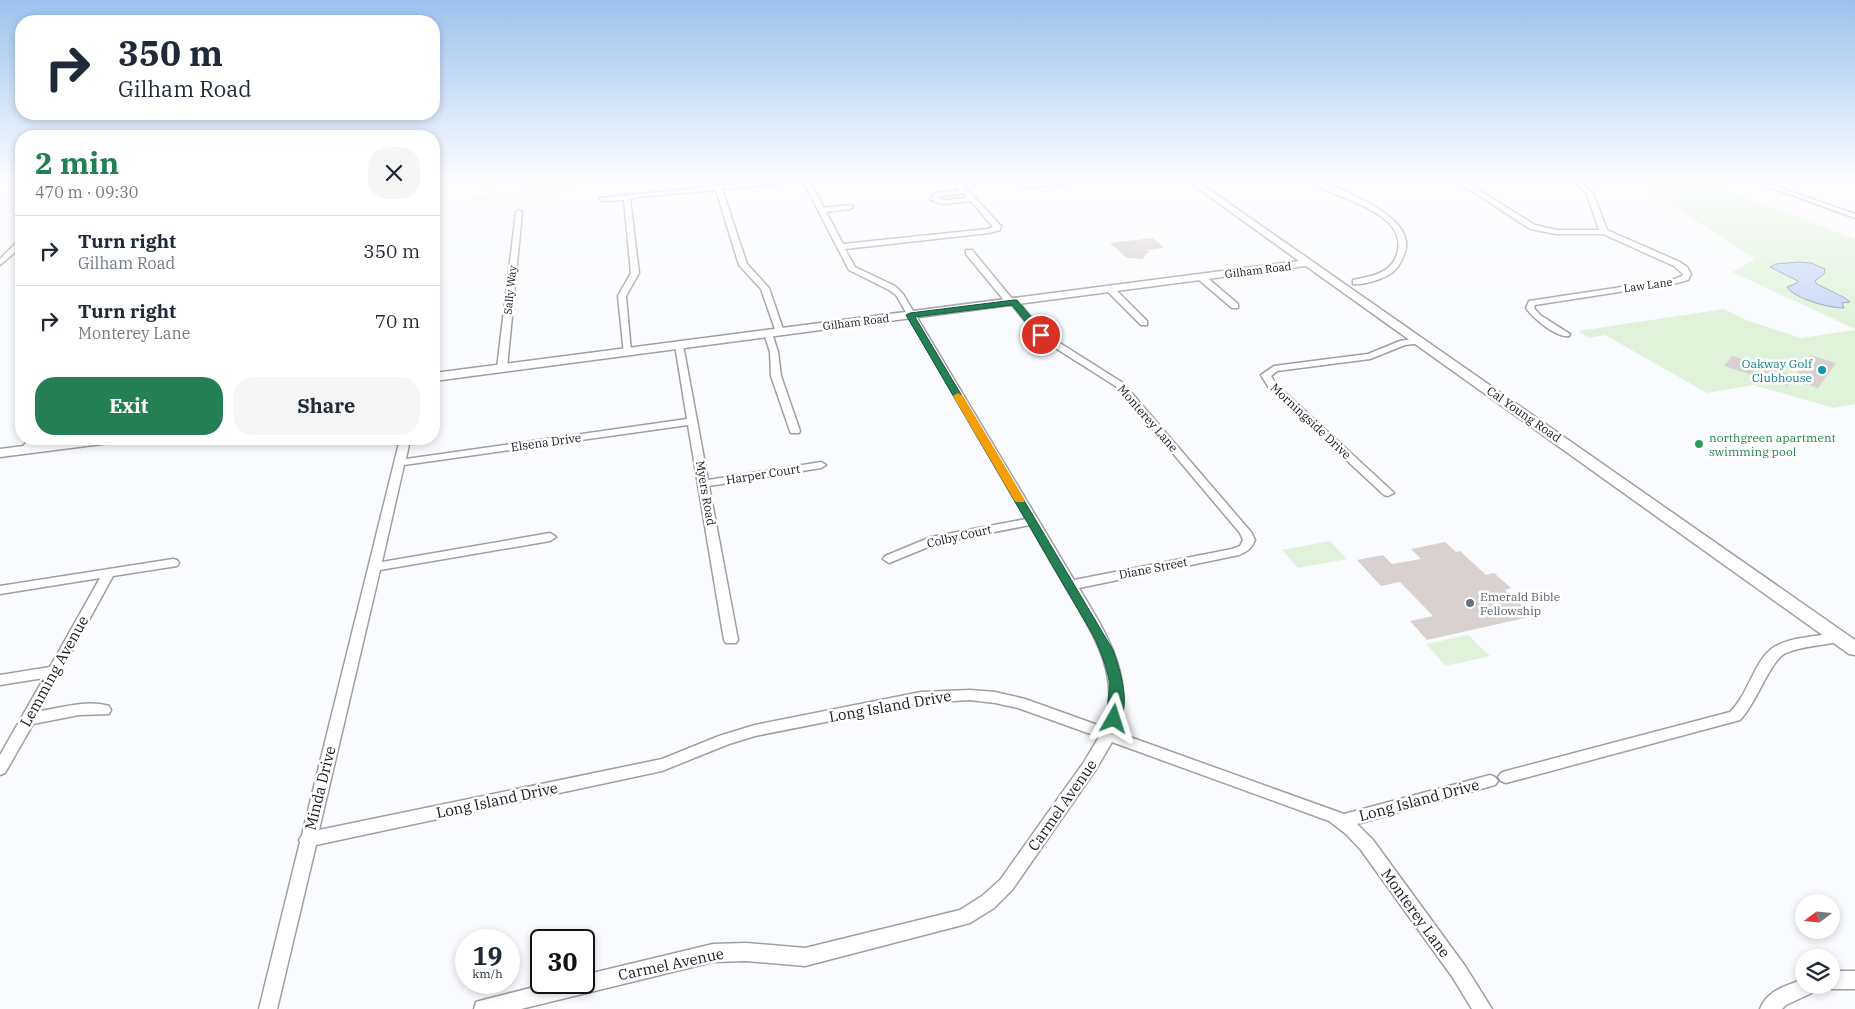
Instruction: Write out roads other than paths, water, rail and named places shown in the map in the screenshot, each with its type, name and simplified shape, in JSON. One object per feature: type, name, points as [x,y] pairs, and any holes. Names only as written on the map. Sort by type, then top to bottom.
[{"type":"street","name":"Sally Way","points":[[502,368],[517,228]]},
{"type":"street","points":[[627,352],[622,296],[635,273],[630,228]]},
{"type":"street","points":[[731,228],[743,266],[765,288],[780,332]]},
{"type":"street","name":"Carmel Avenue","points":[[482,1009],[713,953],[746,952],[805,957],[964,916],[988,902],[1006,884],[1095,758],[1108,735],[1114,719],[1117,694],[1112,665],[1100,635],[897,292],[852,268],[830,228]]},
{"type":"street","points":[[840,247],[989,231],[996,228]]},
{"type":"street","name":"Cal Young Road","points":[[1259,228],[1855,649]]},
{"type":"street","points":[[1356,282],[1378,277],[1394,267],[1400,259],[1404,248],[1400,233],[1396,228]]},
{"type":"street","points":[[1538,228],[1556,232],[1604,232]]},
{"type":"street","points":[[1601,228],[1604,232]]},
{"type":"street","name":"Law Lane","points":[[1566,334],[1532,312],[1530,308],[1532,303],[1677,281],[1687,276],[1681,266],[1604,232]]},
{"type":"street","points":[[0,263],[15,249]]},
{"type":"street","points":[[969,252],[1013,302]]},
{"type":"street","name":"Gilham Road","points":[[440,376],[1309,263]]},
{"type":"street","points":[[1201,277],[1235,306]]},
{"type":"street","points":[[1111,290],[1144,322]]},
{"type":"street","name":"Monterey Lane","points":[[1013,302],[1041,335],[1102,372],[1128,393],[1248,536],[1249,540],[1245,548],[1235,552]]},
{"type":"street","points":[[768,334],[774,352],[776,376],[794,431]]},
{"type":"street","name":"Morningside Drive","points":[[1388,493],[1272,386],[1266,374],[1274,369],[1370,356],[1403,344],[1419,341]]},
{"type":"street","name":"Myers Road","points":[[679,345],[731,640]]},
{"type":"street","name":"Elsena Drive","points":[[398,463],[693,420]]},
{"type":"street","points":[[0,453],[27,445]]},
{"type":"street","name":"Minda Drive","points":[[268,1009],[402,445]]},
{"type":"street","name":"Harper Court","points":[[704,484],[821,465]]},
{"type":"street","name":"Colby Court","points":[[889,559],[935,540],[1032,521]]},
{"type":"street","points":[[374,567],[550,538]]},
{"type":"street","name":"Diane Street","points":[[1071,585],[1235,552]]},
{"type":"street","points":[[0,590],[173,563]]},
{"type":"street","name":"Lemming Avenue","points":[[0,769],[109,573]]},
{"type":"street","name":"Long Island Drive","points":[[307,840],[662,765],[743,734],[931,696],[965,693],[1008,699],[1318,808],[1343,821],[1735,716],[1744,708],[1775,653],[1784,648],[1839,637]]},
{"type":"street","points":[[0,680],[54,671]]},
{"type":"street","points":[[28,719],[80,710],[104,710]]},
{"type":"street","name":"Monterey Lane","points":[[1343,821],[1367,845],[1459,972],[1483,1009]]},
{"type":"street","points":[[1840,980],[1855,980]]},
{"type":"street","points":[[1769,1009],[1779,998],[1795,991]]},
{"type":"water","points":[[1811,263],[1825,269],[1824,274],[1815,281],[1817,284],[1850,302],[1842,303],[1844,308],[1838,308],[1821,305],[1805,299],[1787,287],[1798,281],[1770,267],[1776,264]]},
{"type":"place","name":"Oakway Golf Clubhouse","points":[[1822,370]]},
{"type":"place","name":"northgreen apartment swimming pool","points":[[1699,444]]},
{"type":"place","name":"Emerald Bible Fellowship","points":[[1470,603]]}]
